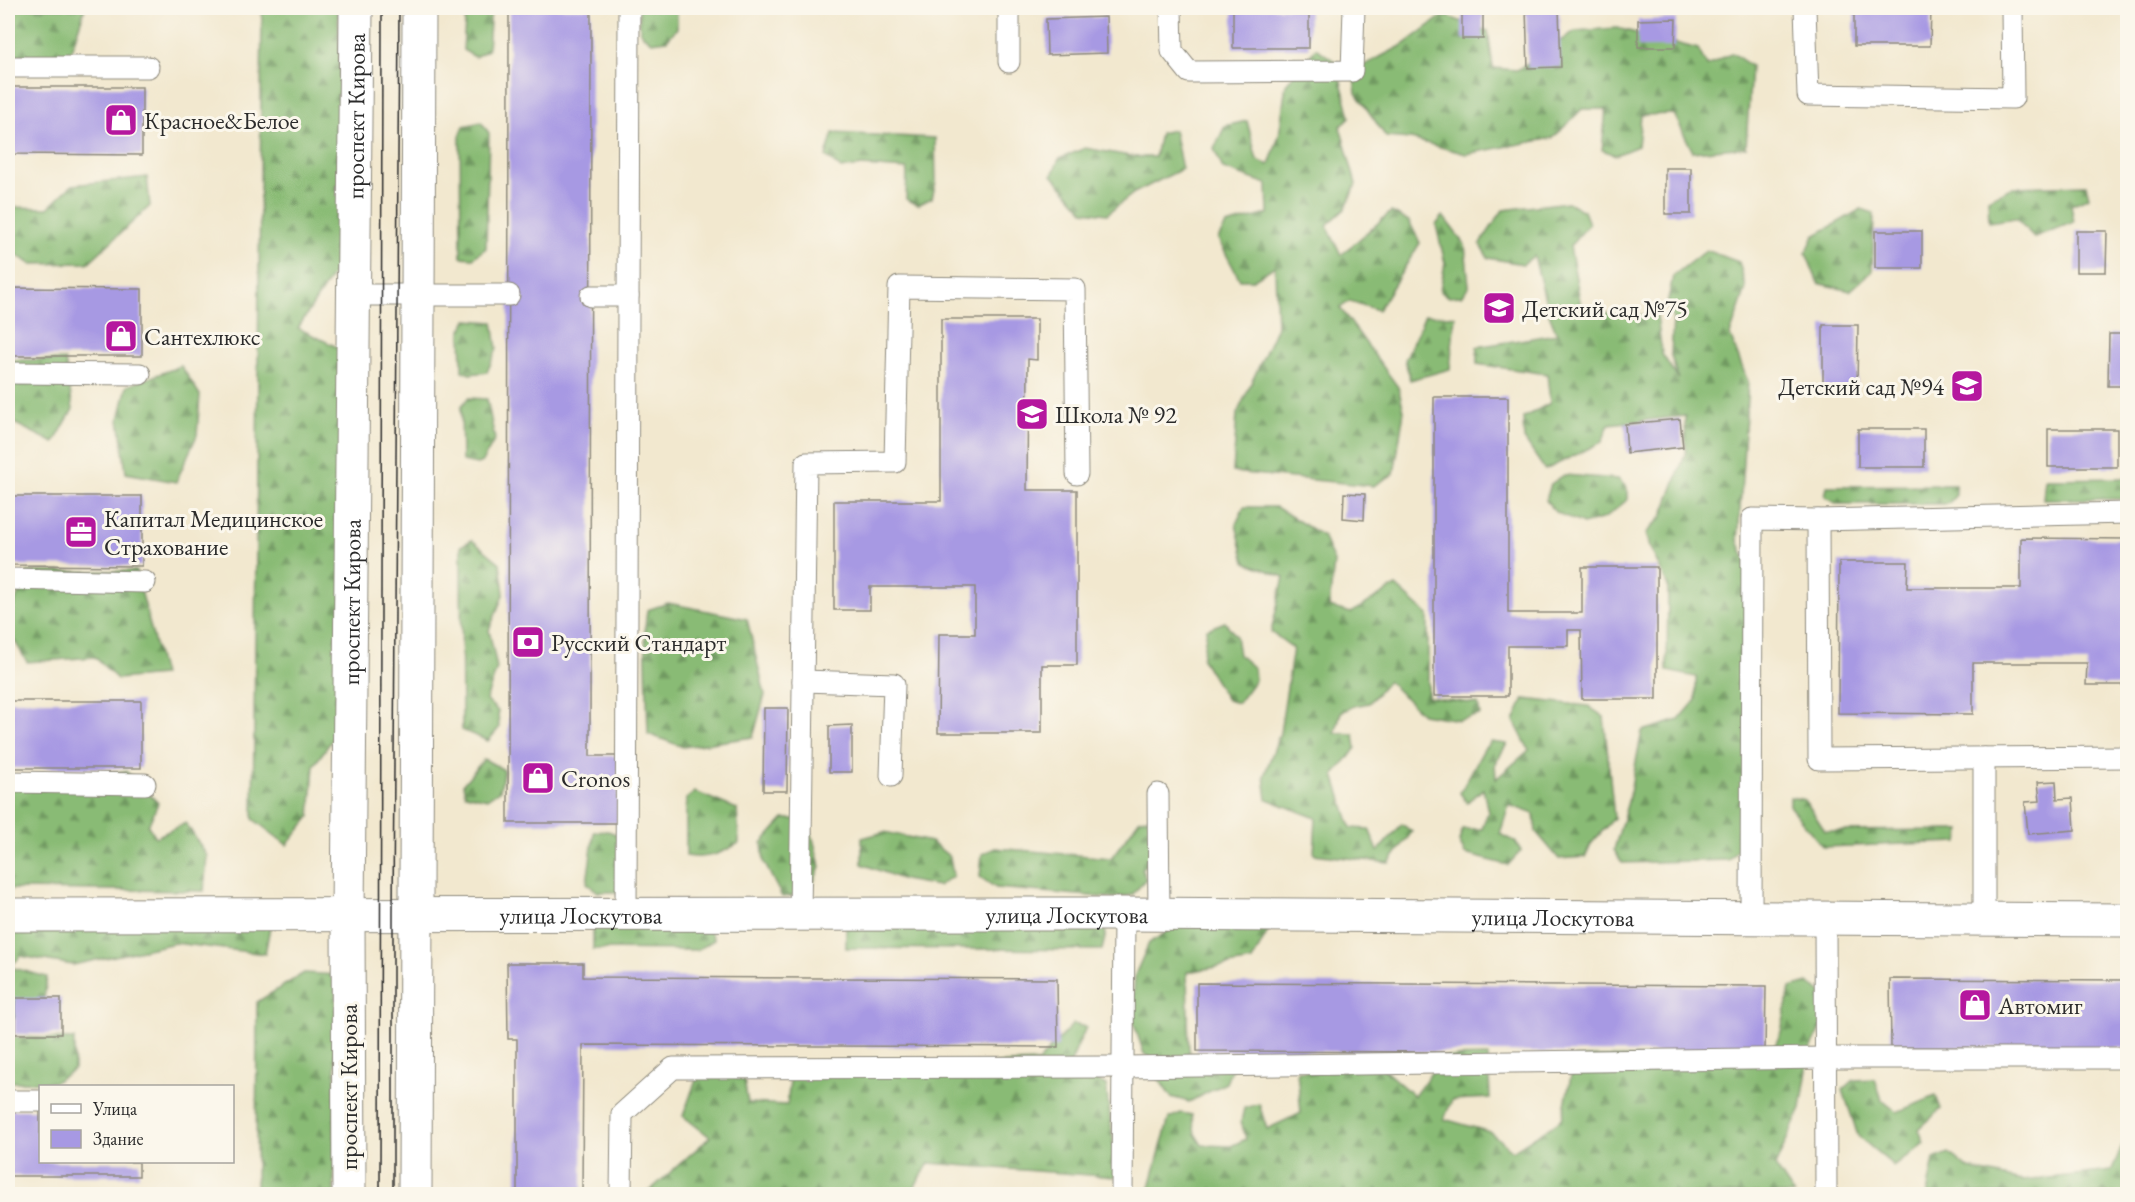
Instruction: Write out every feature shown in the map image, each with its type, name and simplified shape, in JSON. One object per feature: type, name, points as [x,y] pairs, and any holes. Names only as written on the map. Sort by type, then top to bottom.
[{"type":"street","name":"проспект Кирова","points":[[349,1194],[348,914],[356,8]]},
{"type":"street","points":[[415,1194],[419,8]]},
{"type":"street","name":"улица Лоскутова","points":[[8,915],[1124,914],[2127,920]]},
{"type":"lane","points":[[626,914],[629,8]]},
{"type":"lane","points":[[1009,8],[1009,62]]},
{"type":"lane","points":[[1171,8],[1172,51],[1189,72],[1200,72],[1352,71],[1354,8]]},
{"type":"lane","points":[[1805,8],[1808,95],[2013,98],[2012,8]]},
{"type":"lane","points":[[8,67],[148,67]]},
{"type":"lane","points":[[800,915],[806,463],[895,462],[899,287],[1075,289],[1077,474]]},
{"type":"lane","points":[[353,295],[509,295]]},
{"type":"lane","points":[[591,296],[627,296]]},
{"type":"lane","points":[[8,373],[140,374]]},
{"type":"lane","points":[[1751,918],[1752,519],[1818,520],[2127,513]]},
{"type":"lane","points":[[1818,520],[1819,759],[2127,757]]},
{"type":"lane","points":[[8,579],[145,582]]},
{"type":"lane","points":[[803,681],[894,684],[891,776]]},
{"type":"lane","points":[[1984,758],[1984,919]]},
{"type":"lane","points":[[8,782],[145,784]]},
{"type":"lane","points":[[1158,794],[1159,915]]},
{"type":"lane","points":[[1122,1194],[1124,914]]},
{"type":"lane","points":[[1825,918],[1826,1194]]},
{"type":"lane","points":[[621,1194],[622,1114],[673,1068],[1123,1067],[1826,1058],[2127,1058]]},
{"type":"lane","points":[[8,1101],[39,1101]]},
{"type":"green space","points":[[10,8],[85,8],[67,63],[11,55]]},
{"type":"green space","points":[[262,8],[338,8],[345,255],[298,328],[343,350],[342,726],[314,765],[310,817],[287,845],[253,819]]},
{"type":"green space","points":[[466,8],[491,8],[488,50],[475,57],[463,50]]},
{"type":"green space","points":[[639,8],[677,8],[677,28],[667,40],[651,42],[640,32]]},
{"type":"green space","points":[[1441,17],[1449,17],[1488,31],[1493,68],[1517,70],[1575,31],[1617,28],[1698,49],[1707,66],[1732,53],[1751,66],[1746,147],[1693,152],[1674,114],[1641,115],[1638,146],[1616,155],[1602,150],[1606,109],[1582,109],[1553,138],[1466,154],[1411,139],[1386,137],[1356,93],[1353,71],[1405,44]]},
{"type":"green space","points":[[1316,48],[1336,62],[1350,117],[1340,127],[1356,184],[1345,209],[1327,225],[1341,255],[1391,212],[1409,221],[1420,243],[1378,310],[1350,301],[1340,308],[1398,387],[1404,411],[1394,474],[1373,486],[1233,472],[1237,414],[1277,327],[1275,266],[1253,280],[1240,280],[1218,239],[1226,225],[1268,214],[1267,184],[1223,169],[1214,149],[1225,126],[1247,121],[1257,160],[1269,165],[1279,136],[1286,84]]},
{"type":"green space","points":[[481,122],[489,133],[486,248],[473,258],[461,257],[460,136],[464,126]]},
{"type":"green space","points":[[1174,130],[1182,169],[1134,193],[1107,214],[1084,211],[1052,175],[1059,159],[1085,148],[1136,157],[1155,157],[1160,133]]},
{"type":"green space","points":[[833,133],[935,138],[936,182],[932,198],[918,205],[906,199],[907,169],[861,166],[841,169],[826,156]]},
{"type":"green space","points":[[147,177],[150,206],[88,263],[31,264],[8,250],[8,207],[48,208],[72,185]]},
{"type":"green space","points":[[2086,185],[2089,197],[2071,205],[2074,222],[2034,237],[2016,218],[1989,222],[1988,199],[2013,187]]},
{"type":"green space","points":[[1568,202],[1584,211],[1589,224],[1570,246],[1582,312],[1657,316],[1662,354],[1678,379],[1671,355],[1673,319],[1667,306],[1673,276],[1706,250],[1739,262],[1746,288],[1730,335],[1748,382],[1738,541],[1754,580],[1744,843],[1728,860],[1622,863],[1614,850],[1629,798],[1642,731],[1679,720],[1696,700],[1696,677],[1667,671],[1668,586],[1646,533],[1662,517],[1686,452],[1685,416],[1609,424],[1602,442],[1545,470],[1524,439],[1523,418],[1550,403],[1547,374],[1477,364],[1477,347],[1557,334],[1548,311],[1534,256],[1523,264],[1488,258],[1480,244],[1503,210]]},
{"type":"green space","points":[[1861,209],[1874,213],[1872,271],[1850,291],[1818,283],[1806,253],[1814,236]]},
{"type":"green space","points":[[1443,216],[1465,245],[1469,286],[1461,296],[1448,297],[1440,291],[1445,263],[1436,225]]},
{"type":"green space","points":[[1425,315],[1455,316],[1450,369],[1410,380],[1405,360]]},
{"type":"green space","points":[[467,320],[493,322],[497,349],[487,372],[470,374],[462,371],[461,330]]},
{"type":"green space","points":[[8,360],[65,360],[73,409],[54,443],[8,420]]},
{"type":"green space","points":[[181,366],[200,395],[197,435],[176,482],[126,473],[119,419],[127,386]]},
{"type":"green space","points":[[468,398],[487,399],[495,439],[482,462],[477,464],[462,461],[461,407]]},
{"type":"green space","points":[[1564,475],[1618,479],[1627,488],[1627,500],[1605,518],[1583,524],[1555,512],[1546,500],[1551,484]]},
{"type":"green space","points":[[2127,478],[2127,499],[2043,499],[2045,479]]},
{"type":"green space","points":[[1955,485],[1956,495],[1948,504],[1837,504],[1825,496],[1827,486]]},
{"type":"green space","points":[[1244,507],[1276,507],[1323,536],[1334,562],[1329,607],[1351,613],[1396,586],[1428,615],[1428,697],[1478,704],[1480,715],[1459,720],[1422,714],[1388,681],[1369,703],[1341,712],[1335,733],[1354,734],[1356,748],[1334,775],[1351,828],[1369,829],[1378,851],[1402,824],[1412,832],[1389,863],[1314,854],[1316,818],[1267,799],[1264,776],[1280,733],[1293,648],[1271,632],[1284,577],[1245,562],[1236,524]]},
{"type":"green space","points":[[472,540],[500,563],[504,593],[489,630],[497,668],[486,700],[498,711],[499,728],[488,741],[462,730],[461,546]]},
{"type":"green space","points":[[136,571],[163,675],[117,679],[95,657],[27,662],[8,629],[8,620],[27,572]]},
{"type":"green space","points":[[668,603],[747,619],[765,695],[753,737],[683,747],[648,734],[645,628],[647,610]]},
{"type":"green space","points":[[1225,622],[1236,636],[1239,655],[1254,668],[1255,680],[1238,703],[1227,700],[1202,659],[1207,629]]},
{"type":"green space","points":[[1524,699],[1588,706],[1604,717],[1614,818],[1591,844],[1585,857],[1559,859],[1536,832],[1534,814],[1509,805],[1500,834],[1515,841],[1521,851],[1508,865],[1465,854],[1459,842],[1462,829],[1482,829],[1488,812],[1483,789],[1467,803],[1460,793],[1484,749],[1491,742],[1507,744],[1495,763],[1496,779],[1529,750],[1514,721]]},
{"type":"green space","points":[[484,759],[504,770],[500,790],[487,799],[465,794],[463,784]]},
{"type":"green space","points":[[126,771],[158,803],[148,826],[156,837],[186,823],[207,856],[204,891],[8,889],[8,791],[17,781]]},
{"type":"green space","points":[[695,792],[737,809],[739,843],[713,855],[686,856],[686,799]]},
{"type":"green space","points":[[1790,797],[1805,800],[1825,831],[1961,830],[1959,842],[1823,847],[1790,807]]},
{"type":"green space","points":[[1155,817],[1160,858],[1141,868],[1146,879],[1132,895],[1113,898],[996,888],[980,877],[982,854],[995,848],[1111,858],[1140,819]]},
{"type":"green space","points":[[784,819],[808,819],[820,866],[809,894],[782,897],[764,862],[762,843]]},
{"type":"green space","points":[[608,831],[622,836],[618,892],[598,892],[587,883],[594,832]]},
{"type":"green space","points":[[884,832],[931,842],[950,857],[953,876],[938,886],[904,880],[862,864],[862,838]]},
{"type":"green space","points":[[8,924],[270,927],[265,954],[175,943],[73,965],[21,956],[10,967],[47,977],[43,1006],[9,1019],[11,1037],[74,1039],[74,1069],[55,1082],[8,1082]]},
{"type":"green space","points":[[707,925],[714,940],[697,950],[593,949],[593,927]]},
{"type":"green space","points":[[1100,925],[1106,933],[1102,950],[846,948],[846,926]]},
{"type":"green space","points":[[1178,925],[1268,931],[1252,961],[1187,972],[1189,1054],[1226,1055],[1236,1058],[1226,1083],[1189,1102],[1171,1097],[1158,1078],[1163,1064],[1144,1054],[1132,1018],[1135,975],[1149,943]]},
{"type":"green space","points":[[304,973],[336,975],[334,1194],[256,1194],[257,1002]]},
{"type":"green space","points":[[1808,983],[1824,994],[1828,1015],[1810,1051],[1801,1108],[1775,1166],[1794,1194],[1148,1194],[1169,1118],[1181,1113],[1192,1115],[1195,1134],[1202,1145],[1231,1146],[1246,1139],[1241,1122],[1244,1108],[1259,1104],[1267,1129],[1301,1113],[1297,1071],[1382,1068],[1414,1096],[1443,1057],[1488,1056],[1490,1098],[1452,1100],[1444,1119],[1490,1132],[1513,1151],[1562,1119],[1575,1057],[1770,1057],[1781,1032],[1790,988]]},
{"type":"green space","points":[[1073,1024],[1086,1027],[1069,1066],[1106,1085],[1115,1156],[1115,1177],[929,1163],[910,1194],[646,1194],[710,1137],[683,1116],[700,1069],[744,1080],[748,1103],[787,1105],[791,1072],[1038,1062]]},
{"type":"green space","points":[[1875,1079],[1882,1100],[1897,1112],[1936,1096],[1941,1109],[1919,1129],[1924,1144],[1894,1166],[1858,1136],[1843,1090],[1854,1080]]},
{"type":"green space","points":[[2127,1136],[2127,1194],[1927,1194],[1934,1159],[1949,1153],[1969,1169],[2022,1181],[2111,1171]]},
{"type":"building","points":[[509,8],[591,8],[590,756],[618,756],[618,823],[508,823]]},
{"type":"building","points":[[705,8],[730,8],[730,10],[705,10]]},
{"type":"building","points":[[1233,8],[1309,8],[1309,48],[1233,48]]},
{"type":"building","points":[[1462,8],[1483,8],[1483,39],[1462,39]]},
{"type":"building","points":[[1854,8],[1931,8],[1930,46],[1854,46]]},
{"type":"building","points":[[1559,9],[1561,67],[1528,68],[1526,10]]},
{"type":"building","points":[[1106,17],[1107,53],[1047,55],[1046,19]]},
{"type":"building","points":[[1676,19],[1675,47],[1638,47],[1638,20]]},
{"type":"building","points":[[8,87],[142,87],[142,155],[8,154]]},
{"type":"building","points":[[1665,168],[1691,168],[1691,214],[1665,214]]},
{"type":"building","points":[[1875,231],[1922,231],[1922,268],[1875,268]]},
{"type":"building","points":[[2076,231],[2107,231],[2106,272],[2076,272]]},
{"type":"building","points":[[8,288],[142,289],[142,356],[8,356]]},
{"type":"building","points":[[941,319],[1037,319],[1037,360],[1028,359],[1027,490],[1077,490],[1077,665],[1042,665],[1042,733],[938,733],[939,634],[975,634],[975,587],[870,587],[870,610],[834,610],[834,501],[941,501]]},
{"type":"building","points":[[1823,325],[1858,325],[1857,390],[1823,390]]},
{"type":"building","points":[[2109,334],[2128,334],[2128,386],[2108,386]]},
{"type":"building","points":[[1434,397],[1508,397],[1508,613],[1582,613],[1582,567],[1657,567],[1657,699],[1582,699],[1581,630],[1568,630],[1568,646],[1508,646],[1508,696],[1434,696]]},
{"type":"building","points":[[1680,419],[1683,447],[1627,453],[1625,424]]},
{"type":"building","points":[[1858,429],[1924,429],[1924,467],[1858,467]]},
{"type":"building","points":[[2048,429],[2117,429],[2117,467],[2048,467]]},
{"type":"building","points":[[1344,493],[1365,494],[1364,520],[1343,518]]},
{"type":"building","points":[[8,496],[142,496],[142,566],[8,565]]},
{"type":"building","points":[[2021,538],[2128,539],[2128,685],[2086,685],[2087,663],[1973,663],[1973,714],[1838,713],[1839,562],[1908,562],[1907,588],[2021,588]]},
{"type":"building","points":[[8,701],[141,701],[141,768],[8,768]]},
{"type":"building","points":[[764,708],[788,708],[787,791],[763,791]]},
{"type":"building","points":[[852,725],[852,772],[829,772],[829,726]]},
{"type":"building","points":[[2056,781],[2057,799],[2073,798],[2075,830],[2028,834],[2025,802],[2040,801],[2038,782]]},
{"type":"building","points":[[507,963],[583,963],[583,977],[1057,979],[1058,1047],[583,1045],[582,1194],[517,1194],[517,1039],[508,1039]]},
{"type":"building","points":[[1890,979],[2128,980],[2128,1048],[1891,1047]]},
{"type":"building","points":[[1197,983],[1766,986],[1765,1053],[1197,1051]]},
{"type":"building","points":[[15,998],[61,998],[61,1034],[15,1034]]},
{"type":"building","points":[[8,1110],[39,1110],[39,1163],[139,1163],[139,1176],[8,1176]]},
{"type":"tram line","points":[[380,1194],[382,8]]},
{"type":"tram line","points":[[393,1194],[399,8]]},
{"type":"place","name":"Красное&Белое","points":[[121,120]]},
{"type":"place","name":"Детский сад №75","points":[[1499,308]]},
{"type":"place","name":"Сантехлюкс","points":[[121,336]]},
{"type":"place","name":"Детский сад №94","points":[[1967,386]]},
{"type":"place","name":"Школа № 92","points":[[1032,414]]},
{"type":"place","name":"Капитал Медицинское Страхование","points":[[81,532]]},
{"type":"place","name":"Русский Стандарт","points":[[528,642]]},
{"type":"place","name":"Cronos","points":[[538,778]]},
{"type":"place","name":"Автомиг","points":[[1975,1005]]}]
